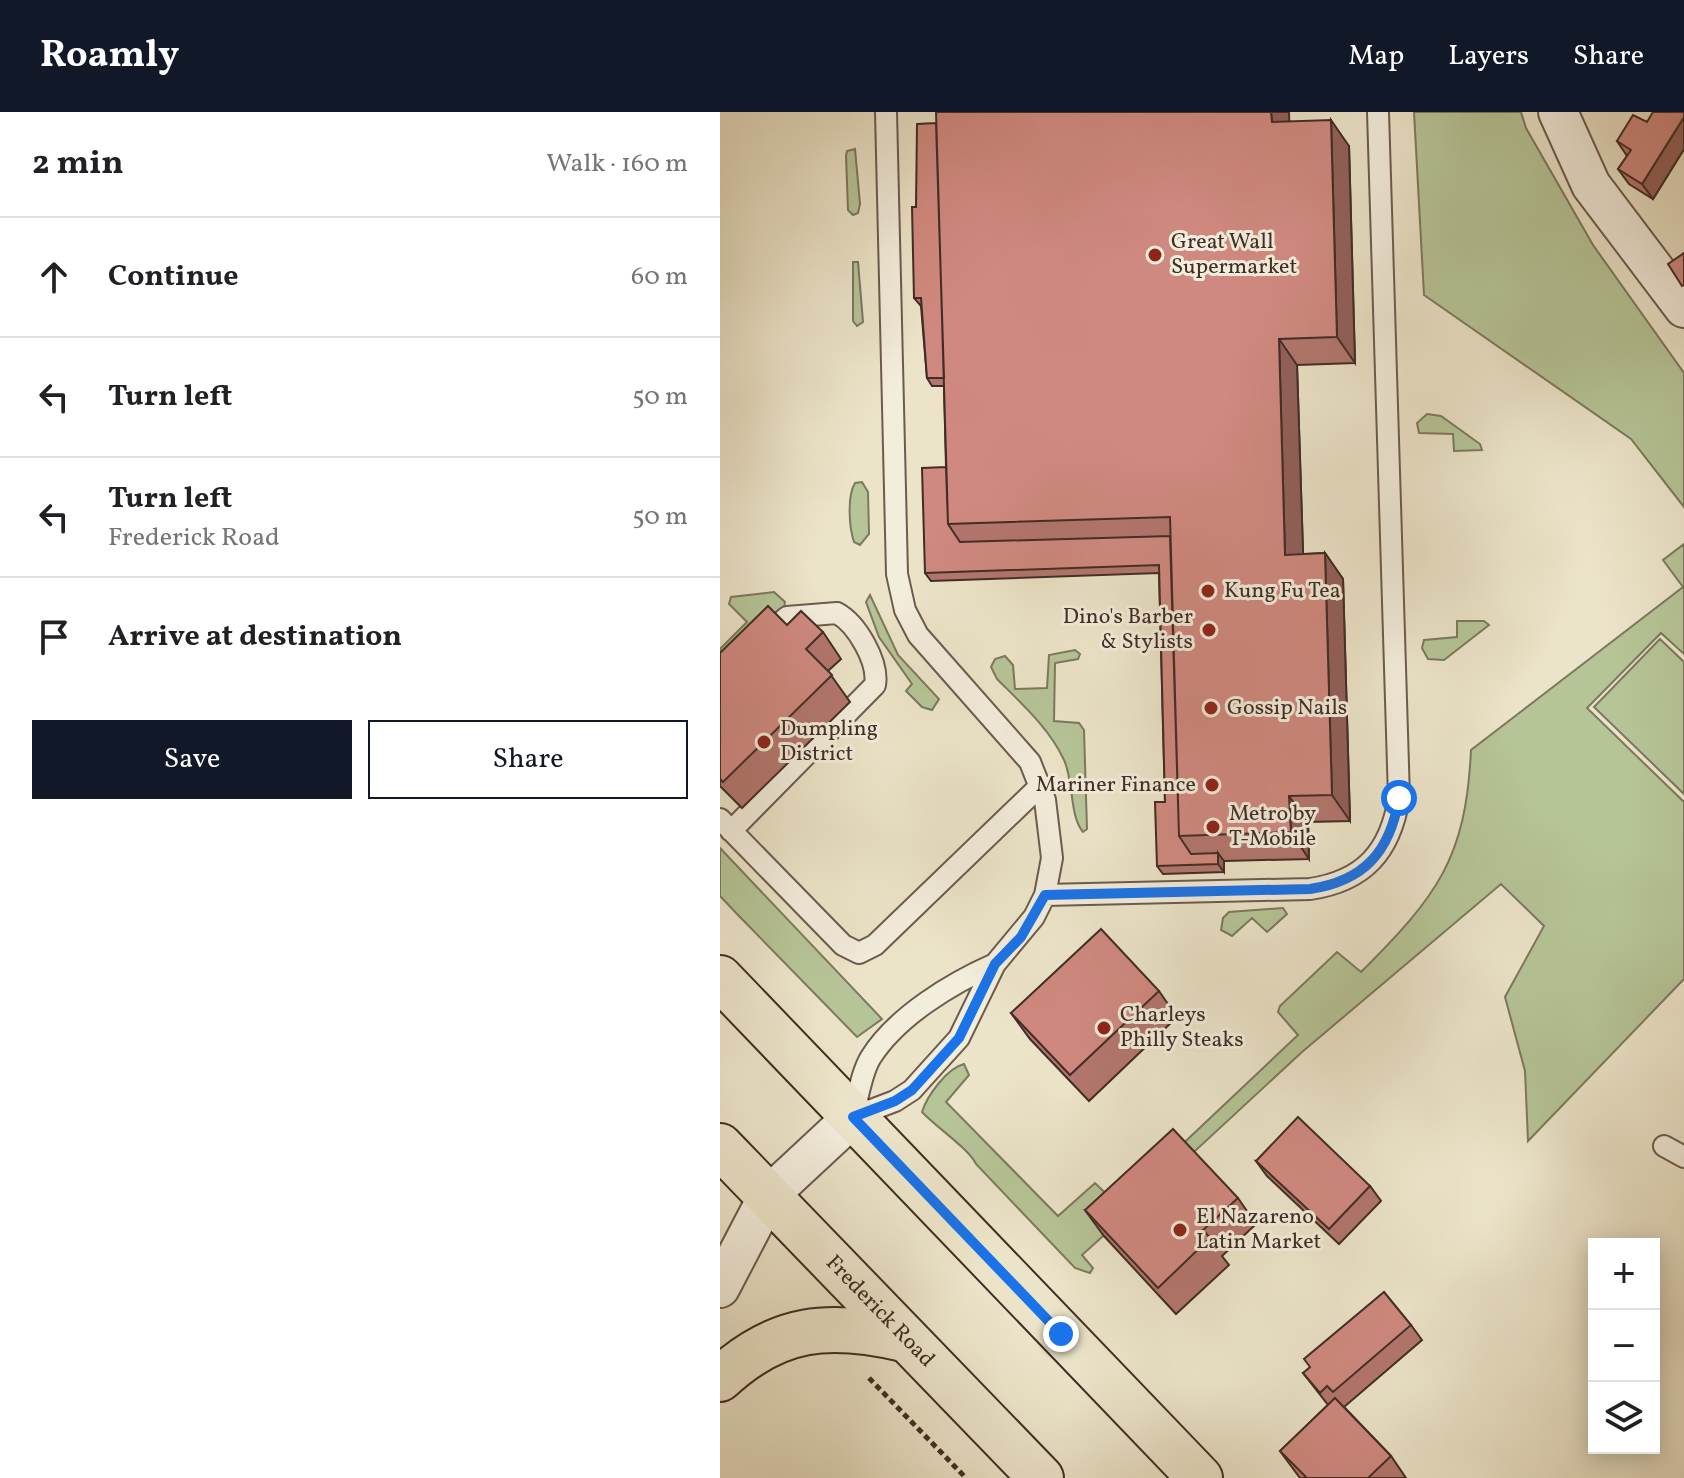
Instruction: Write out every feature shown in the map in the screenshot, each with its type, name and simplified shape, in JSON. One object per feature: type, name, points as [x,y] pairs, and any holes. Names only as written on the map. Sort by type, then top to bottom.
[{"type":"main road","points":[[720,978],[1200,1478]]},
{"type":"main road","name":"Frederick Road","points":[[720,1146],[1041,1478]]},
{"type":"main road","points":[[720,1379],[742,1359],[772,1341],[794,1334],[832,1328],[865,1330],[904,1339]]},
{"type":"street","points":[[1558,112],[1591,185],[1684,308]]},
{"type":"street","points":[[720,1288],[768,1196],[853,1117]]},
{"type":"lane","points":[[853,1117],[895,1101],[912,1090],[965,1029],[995,964],[1021,937],[1045,895],[1052,845],[1041,785],[1030,762],[1012,737],[918,635],[901,596],[897,574],[886,112]]},
{"type":"lane","points":[[1045,895],[1333,886],[1366,867],[1392,828],[1399,798],[1378,112]]},
{"type":"lane","points":[[750,650],[787,617],[837,613],[850,623],[874,662],[876,679],[868,696],[726,825],[843,945],[859,953],[875,945],[1041,785]]},
{"type":"lane","points":[[853,1117],[868,1061],[877,1048],[941,989],[995,964]]},
{"type":"lane","points":[[1664,1146],[1684,1157]]},
{"type":"green space","points":[[1414,112],[1521,112],[1526,128],[1593,245],[1684,373],[1684,507],[1631,439],[1424,295]]},
{"type":"green space","points":[[855,149],[860,204],[858,213],[853,215],[848,210],[846,156],[847,151]]},
{"type":"green space","points":[[853,262],[858,262],[863,322],[857,326],[853,321]]},
{"type":"green space","points":[[1427,414],[1441,416],[1480,444],[1482,450],[1454,451],[1453,434],[1419,433],[1417,423]]},
{"type":"green space","points":[[862,482],[868,492],[869,534],[860,545],[854,542],[852,536],[850,503],[855,483]]},
{"type":"green space","points":[[1684,544],[1684,654],[1661,633],[1587,708],[1684,802],[1684,979],[1528,1141],[1525,1071],[1505,997],[1544,926],[1501,884],[1302,1052],[1082,1255],[1093,1268],[1090,1273],[1075,1268],[967,1152],[922,1112],[938,1084],[964,1064],[969,1075],[946,1102],[1058,1216],[1095,1183],[1118,1205],[1298,1035],[1278,1012],[1280,1006],[1337,952],[1361,972],[1410,921],[1443,873],[1454,848],[1468,788],[1471,750],[1683,587],[1663,560]]},
{"type":"green space","points":[[774,592],[785,602],[784,609],[720,671],[720,649],[747,622],[729,604],[731,597]]},
{"type":"green space","points":[[870,595],[898,655],[939,699],[932,710],[922,707],[906,691],[912,684],[879,637],[866,602]]},
{"type":"green space","points":[[1457,621],[1484,621],[1489,625],[1444,660],[1428,659],[1422,648],[1424,640],[1457,637]]},
{"type":"green space","points":[[1660,639],[1684,662],[1684,794],[1594,707]]},
{"type":"green space","points":[[1075,650],[1080,654],[1078,659],[1055,663],[1054,721],[1079,723],[1084,730],[1087,829],[1083,832],[1076,817],[1067,768],[1058,749],[1034,717],[997,679],[991,667],[995,659],[1005,656],[1013,665],[1015,689],[1047,688],[1049,655]]},
{"type":"green space","points":[[720,848],[882,1019],[857,1037],[720,896]]},
{"type":"green space","points":[[1283,908],[1287,914],[1267,932],[1252,918],[1232,936],[1221,930],[1223,918],[1229,912]]},
{"type":"building","name":"Great Wall Supermarket","points":[[936,112],[1271,112],[1272,122],[1331,120],[1337,337],[1279,339],[1285,555],[1325,553],[1332,795],[1289,796],[1291,832],[1179,836],[1170,517],[948,524]]},
{"type":"building","points":[[1653,112],[1684,112],[1684,117],[1642,184],[1618,169],[1631,150],[1617,141],[1633,115],[1647,122]]},
{"type":"building","points":[[936,123],[944,378],[927,378],[921,298],[914,298],[912,207],[916,207],[917,124]]},
{"type":"building","points":[[1684,253],[1684,285],[1682,286],[1668,264]]},
{"type":"building","points":[[946,467],[948,524],[960,542],[1170,536],[1179,836],[1191,854],[1218,853],[1218,864],[1157,866],[1155,802],[1165,802],[1159,565],[925,573],[922,468]]},
{"type":"building","points":[[768,606],[787,625],[801,611],[823,632],[806,649],[832,675],[723,782],[720,779],[720,653]]},
{"type":"building","name":"Charleys Philly Steaks","points":[[1101,929],[1159,991],[1070,1075],[1011,1013]]},
{"type":"building","points":[[1298,1117],[1370,1186],[1329,1229],[1256,1161]]},
{"type":"building","name":"El Nazareno Latin Market","points":[[1173,1129],[1238,1198],[1203,1230],[1210,1238],[1158,1288],[1085,1210]]},
{"type":"building","points":[[1384,1292],[1411,1325],[1333,1392],[1327,1386],[1320,1393],[1303,1373],[1310,1367],[1304,1359]]},
{"type":"building","points":[[1335,1398],[1391,1456],[1368,1478],[1307,1478],[1280,1451]]},
{"type":"place","name":"Great Wall Supermarket","points":[[1155,255]]},
{"type":"place","name":"Kung Fu Tea","points":[[1208,591]]},
{"type":"place","name":"Dino's Barber & Stylists","points":[[1209,630]]},
{"type":"place","name":"Gossip Nails","points":[[1211,708]]},
{"type":"place","name":"Dumpling District","points":[[764,742]]},
{"type":"place","name":"Mariner Finance","points":[[1212,785]]},
{"type":"place","name":"Metro by T-Mobile","points":[[1213,827]]},
{"type":"place","name":"Charleys Philly Steaks","points":[[1104,1028]]},
{"type":"place","name":"El Nazareno Latin Market","points":[[1180,1230]]},
{"type":"route","points":[[1061,1334],[853,1117],[895,1101],[912,1090],[959,1038],[995,964],[1021,937],[1045,895],[1333,886],[1352,878],[1376,855],[1392,828],[1399,798]]}]
